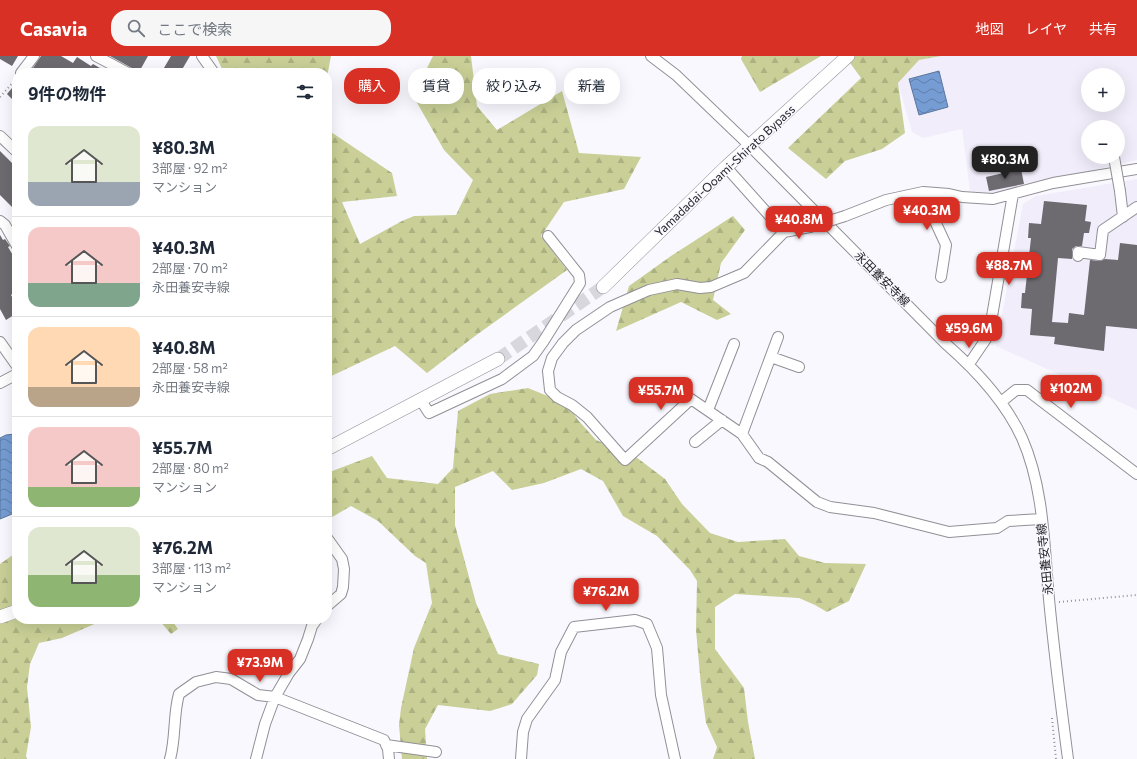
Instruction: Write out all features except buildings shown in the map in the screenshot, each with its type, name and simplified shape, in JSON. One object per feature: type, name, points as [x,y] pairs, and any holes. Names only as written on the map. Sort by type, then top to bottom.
[{"type":"main road","name":"Yamadadai-Ooami-Shirato Bypass","points":[[603,287],[726,167],[848,56]]},
{"type":"main road","points":[[332,446],[498,359]]},
{"type":"main road","points":[[0,618],[12,613]]},
{"type":"street","points":[[25,68],[34,56]]},
{"type":"street","points":[[96,56],[119,68]]},
{"type":"street","points":[[202,56],[210,68]]},
{"type":"street","name":"永田養安寺線","points":[[651,56],[676,75],[750,146],[946,344],[969,364],[1002,402],[1021,437],[1038,487],[1049,602],[1068,759]]},
{"type":"street","points":[[0,136],[12,147]]},
{"type":"street","points":[[1115,164],[1123,217]]},
{"type":"street","points":[[726,167],[784,232]]},
{"type":"street","points":[[1041,519],[1008,521],[997,528],[949,532],[874,513],[830,508],[817,502],[768,462],[759,458],[742,434],[691,399],[625,460],[587,417],[572,405],[556,397],[550,390],[548,371],[552,358],[563,343],[576,330],[610,307],[648,290],[677,284],[700,288],[711,287],[744,272],[784,232],[845,216],[886,200],[923,192],[992,199],[1053,183],[1137,169]]},
{"type":"street","points":[[933,193],[928,206],[946,244],[941,277]]},
{"type":"street","points":[[969,364],[986,339],[990,328],[1013,194]]},
{"type":"street","points":[[1077,260],[1078,252],[1100,255],[1103,230],[1137,207]]},
{"type":"street","points":[[0,221],[12,238]]},
{"type":"street","points":[[420,399],[429,413],[502,379],[532,356],[543,342],[580,283],[579,276],[548,236]]},
{"type":"street","points":[[742,434],[778,337]]},
{"type":"street","points":[[0,342],[12,359]]},
{"type":"street","points":[[708,410],[734,344]]},
{"type":"street","points":[[771,357],[799,367]]},
{"type":"street","points":[[0,383],[12,377]]},
{"type":"street","points":[[1002,402],[1016,390],[1027,390],[1137,474]]},
{"type":"street","points":[[695,442],[722,420]]},
{"type":"street","points":[[332,545],[342,559],[344,569],[341,594],[332,602]]},
{"type":"street","points":[[521,759],[523,732],[527,719],[555,680],[561,652],[574,627],[635,620],[647,624],[657,648],[661,695],[675,759]]},
{"type":"street","points":[[256,759],[265,724],[275,697],[289,673],[300,660],[313,624]]},
{"type":"street","points":[[170,759],[173,749],[176,707],[179,694],[196,682],[216,677],[231,680],[258,695],[275,697],[384,740],[388,749],[389,759]]},
{"type":"street","points":[[386,745],[436,752]]},
{"type":"path","points":[[0,97],[12,84]]},
{"type":"path","points":[[1049,602],[1137,595]]},
{"type":"shaded area","points":[[941,56],[1137,56],[1137,160],[1125,163],[1125,120],[1081,120],[1081,164],[1120,164],[992,194],[970,191],[962,129],[923,138],[912,132],[898,83],[919,60]]},
{"type":"shaded area","points":[[1137,179],[1137,410],[996,346],[1023,204],[1036,196]]},
{"type":"green space","points":[[216,56],[331,56],[329,68],[222,68]]},
{"type":"green space","points":[[433,56],[471,56],[472,104],[477,104],[497,130],[540,104],[556,104],[556,95],[562,91],[564,104],[566,104],[579,153],[641,157],[624,189],[564,202],[541,236],[567,270],[475,336],[427,373],[395,346],[332,376],[332,133],[392,173],[397,196],[342,202],[360,244],[414,216],[456,215],[473,180],[444,150],[418,104],[464,104],[464,68],[427,68]]},
{"type":"green space","points":[[742,56],[821,56],[760,92],[741,59]]},
{"type":"green space","points":[[845,56],[941,56],[919,60],[898,83],[905,133],[882,149],[845,161],[826,179],[788,148],[861,78]]},
{"type":"green space","points":[[733,216],[745,230],[721,263],[713,300],[731,314],[717,320],[681,302],[616,331],[629,286],[671,256]]},
{"type":"green space","points":[[528,388],[567,404],[578,420],[596,440],[636,457],[665,479],[682,504],[710,533],[738,542],[785,539],[799,556],[825,563],[866,564],[849,601],[827,612],[799,598],[735,594],[715,607],[715,649],[744,688],[748,722],[755,759],[713,759],[717,747],[706,723],[701,686],[696,630],[697,581],[690,570],[657,536],[623,516],[603,481],[581,469],[544,483],[512,490],[493,471],[455,487],[455,525],[476,603],[498,654],[539,664],[537,675],[512,704],[490,711],[438,705],[425,729],[427,759],[402,759],[399,725],[401,708],[414,648],[432,603],[426,563],[415,556],[378,521],[351,506],[332,517],[332,471],[372,456],[387,478],[438,484],[453,468],[458,411],[490,394]]},
{"type":"green space","points":[[12,556],[12,624],[94,624],[62,638],[39,643],[30,664],[27,687],[31,727],[26,756],[27,759],[0,759],[0,564]]},
{"type":"green space","points":[[162,624],[174,624],[178,629],[171,634]]},
{"type":"water","points":[[939,71],[948,107],[919,115],[909,79]]},
{"type":"water","points":[[12,434],[12,514],[0,519],[0,438]]},
{"type":"tunnel","points":[[498,359],[603,287]]}]
